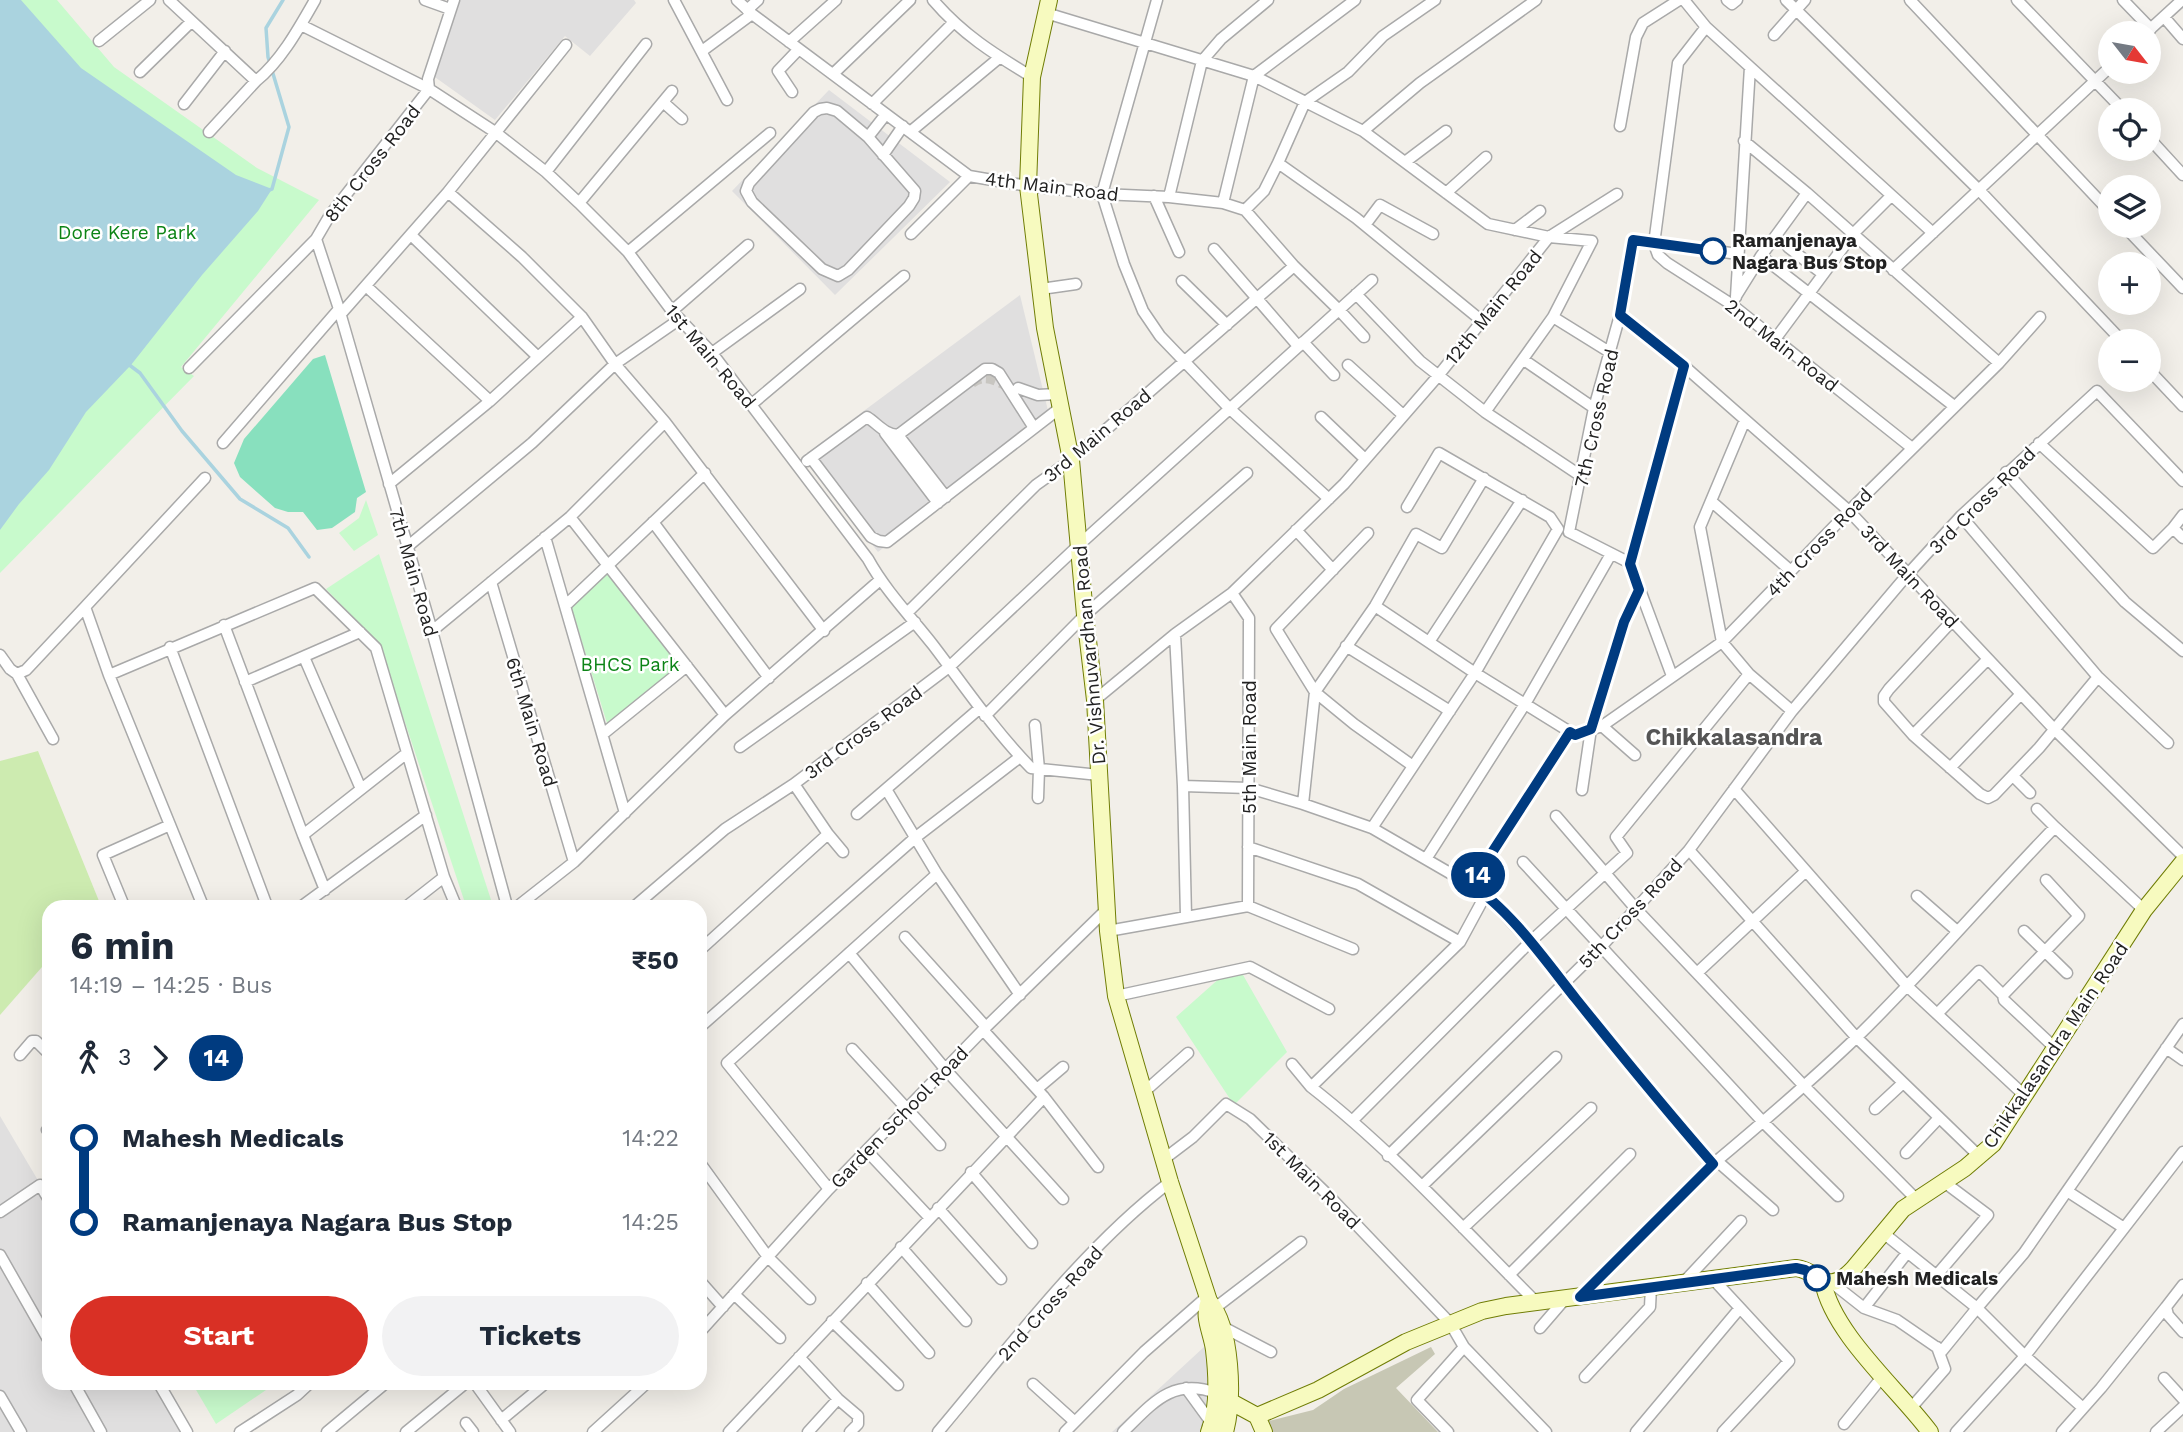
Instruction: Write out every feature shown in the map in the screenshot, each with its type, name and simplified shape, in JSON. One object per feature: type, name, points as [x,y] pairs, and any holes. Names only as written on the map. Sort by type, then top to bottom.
[{"type":"main road","name":"Dr. Vishnuvardhan Road","points":[[1048,6],[1032,77],[1028,186],[1058,401],[1072,460],[1095,700],[1106,910],[1116,996],[1170,1182],[1221,1326],[1227,1352],[1231,1403],[1225,1432]]},
{"type":"main road","name":"Chikkalasandra Main Road","points":[[1827,1282],[1849,1274],[1903,1209],[1980,1157],[1998,1136],[2144,910],[2183,862]]},
{"type":"main road","points":[[1257,1416],[1318,1390],[1406,1342],[1495,1308],[1796,1268],[1827,1282],[1827,1298],[1842,1324],[1930,1432]]},
{"type":"main road","name":"Dr. Vishnuvardhan Road","points":[[1209,1432],[1216,1393],[1214,1348],[1205,1311],[1211,1302]]},
{"type":"main road","points":[[1216,1393],[1257,1416],[1264,1432]]},
{"type":"street","points":[[99,41],[150,0]]},
{"type":"street","points":[[169,0],[256,81]]},
{"type":"street","points":[[209,132],[272,66],[315,0]]},
{"type":"street","points":[[425,0],[452,5],[428,79],[429,89]]},
{"type":"street","points":[[674,0],[727,100]]},
{"type":"street","name":"4th Main Road","points":[[737,0],[749,12],[969,176],[1102,194],[1223,203],[1245,210]]},
{"type":"street","points":[[702,51],[749,12],[758,0]]},
{"type":"street","points":[[789,41],[836,0]]},
{"type":"street","points":[[833,74],[910,0]]},
{"type":"street","points":[[933,0],[953,23],[999,58],[1032,77]]},
{"type":"street","points":[[1157,0],[1102,194],[1124,264],[1143,311],[1160,336],[1230,409],[1329,499]]},
{"type":"street","points":[[1247,0],[1254,10]]},
{"type":"street","points":[[1169,197],[1202,61],[1221,39],[1268,0]]},
{"type":"street","points":[[1223,203],[1254,76],[1355,0]]},
{"type":"street","points":[[1364,337],[1294,266],[1245,210],[1264,191],[1305,102],[1348,72],[1383,36],[1435,0]]},
{"type":"street","points":[[1363,131],[1420,83],[1536,0]]},
{"type":"street","points":[[1727,0],[1732,4],[1737,0]]},
{"type":"street","points":[[1786,0],[1979,190],[2111,329]]},
{"type":"street","points":[[1774,35],[1805,0]]},
{"type":"street","points":[[1910,0],[2098,199]]},
{"type":"street","points":[[2018,0],[2112,98]]},
{"type":"street","points":[[2123,0],[2141,21]]},
{"type":"street","points":[[2160,21],[2182,0]]},
{"type":"street","points":[[1620,126],[1636,37],[1643,23],[1685,1],[1706,27],[1933,233]]},
{"type":"street","name":"12th Main Road","points":[[1048,6],[1145,43],[1254,76],[1363,131],[1488,224],[1549,237],[1438,376],[1329,499],[1232,593],[1175,634],[1095,700]]},
{"type":"street","points":[[2164,17],[2183,39]]},
{"type":"street","points":[[140,72],[191,22]]},
{"type":"street","points":[[872,104],[953,23]]},
{"type":"street","name":"1st Main Road","points":[[301,25],[429,89],[495,132],[546,172],[628,252],[676,315],[712,353],[752,404],[868,559],[880,580],[908,612],[983,712],[1020,757],[1031,768],[1038,769]]},
{"type":"street","points":[[1706,27],[1678,63],[1654,244],[1738,254]]},
{"type":"street","points":[[546,172],[646,44]]},
{"type":"street","points":[[223,443],[411,235],[566,45]]},
{"type":"street","points":[[792,92],[778,71],[799,49]]},
{"type":"street","points":[[184,104],[225,51]]},
{"type":"street","points":[[883,155],[907,129],[999,58]]},
{"type":"street","points":[[1733,300],[1750,67]]},
{"type":"street","points":[[1893,270],[2096,81]]},
{"type":"street","name":"8th Cross Road","points":[[189,368],[316,239],[330,215],[429,89]]},
{"type":"street","points":[[579,203],[672,91]]},
{"type":"street","points":[[663,102],[682,119]]},
{"type":"street","points":[[820,108],[837,111],[868,137],[883,155],[912,186],[915,191],[914,198],[848,270],[838,276],[822,269],[748,197],[746,191],[749,183],[820,108]]},
{"type":"street","points":[[868,137],[886,114]]},
{"type":"street","points":[[1405,162],[1446,131]]},
{"type":"street","points":[[628,252],[770,133]]},
{"type":"street","points":[[1744,141],[1807,193],[1999,363]]},
{"type":"street","points":[[2161,151],[2183,175]]},
{"type":"street","points":[[1446,193],[1486,157]]},
{"type":"street","points":[[1279,163],[1365,225],[1482,321]]},
{"type":"street","points":[[911,234],[969,176]]},
{"type":"street","points":[[448,192],[522,257],[582,317],[615,364],[705,473],[824,631]]},
{"type":"street","points":[[1733,300],[1807,193]]},
{"type":"street","points":[[1549,237],[1617,194]]},
{"type":"street","points":[[1154,196],[1178,252]]},
{"type":"street","points":[[1776,338],[1853,234],[1891,196]]},
{"type":"street","points":[[1365,225],[1380,205],[1433,234]]},
{"type":"street","points":[[1515,230],[1540,211]]},
{"type":"street","points":[[411,235],[538,357]]},
{"type":"street","points":[[1485,412],[1553,317],[1592,241],[1549,237]]},
{"type":"street","points":[[2135,238],[2183,288]]},
{"type":"street","name":"7th Main Road","points":[[316,239],[340,312],[432,631],[505,900]]},
{"type":"street","name":"7th Cross Road","points":[[1630,564],[1609,558],[1569,532],[1594,408],[1620,315],[1633,240],[1654,244]]},
{"type":"street","name":"2nd Main Road","points":[[1654,244],[1661,258],[1733,300],[1912,448]]},
{"type":"street","points":[[407,547],[532,443],[615,364],[676,315],[748,245]]},
{"type":"street","points":[[1788,247],[1823,274]]},
{"type":"street","points":[[1214,248],[1256,299],[1334,375]]},
{"type":"street","points":[[1761,256],[1954,406]]},
{"type":"street","name":"3rd Main Road","points":[[908,612],[1036,485],[1072,460],[1294,266]]},
{"type":"street","points":[[752,404],[904,276]]},
{"type":"street","points":[[1080,544],[1372,280]]},
{"type":"street","points":[[1182,281],[1227,325]]},
{"type":"street","points":[[1041,289],[1076,284]]},
{"type":"street","points":[[366,286],[490,401]]},
{"type":"street","points":[[712,353],[800,289]]},
{"type":"street","points":[[1356,294],[1420,361],[1438,376],[1485,412],[1581,477]]},
{"type":"street","name":"3rd Main Road","points":[[1620,315],[1684,366],[1849,511],[2054,729],[2183,856]]},
{"type":"street","points":[[388,484],[490,401],[582,317]]},
{"type":"street","points":[[1553,317],[1611,353]]},
{"type":"street","name":"4th Cross Road","points":[[1572,734],[1596,727],[1722,642],[1849,511],[1999,363],[2040,317]]},
{"type":"street","points":[[1524,360],[1594,408]]},
{"type":"street","points":[[1348,365],[1403,415]]},
{"type":"street","points":[[1672,676],[1630,564],[1684,366]]},
{"type":"street","points":[[799,468],[867,417],[890,435],[898,435],[985,369],[999,373],[1034,428]]},
{"type":"street","points":[[2161,383],[2183,406]]},
{"type":"street","points":[[811,458],[871,537],[887,542],[1034,428],[1058,401],[1018,388]]},
{"type":"street","name":"3rd Cross Road","points":[[1792,711],[1961,516],[2097,391],[2183,481]]},
{"type":"street","points":[[1321,417],[1365,459]]},
{"type":"street","points":[[1745,420],[1700,527],[1722,642],[1749,674],[1792,711]]},
{"type":"street","points":[[432,631],[570,517],[665,422]]},
{"type":"street","points":[[884,431],[942,500]]},
{"type":"street","points":[[898,435],[942,500]]},
{"type":"street","points":[[2039,443],[2153,548],[2183,515]]},
{"type":"street","points":[[1372,828],[1475,673],[1558,529],[1550,517],[1439,453],[1407,507]]},
{"type":"street","points":[[2007,472],[2125,603],[2183,651]]},
{"type":"street","points":[[566,605],[705,473]]},
{"type":"street","points":[[857,814],[983,712],[1085,615],[1247,473]]},
{"type":"street","points":[[17,674],[26,670],[205,478]]},
{"type":"street","points":[[1303,804],[1315,692],[1375,606],[1416,534],[1442,548],[1483,478]]},
{"type":"street","points":[[1429,642],[1522,500]]},
{"type":"street","points":[[1711,500],[1791,571]]},
{"type":"street","points":[[1961,516],[2098,677],[2168,743]]},
{"type":"street","points":[[570,517],[725,715]]},
{"type":"street","points":[[653,522],[769,678]]},
{"type":"street","points":[[2173,528],[2183,538]]},
{"type":"street","points":[[1296,530],[1333,570]]},
{"type":"street","points":[[1368,533],[1276,629],[1315,692],[1413,766]]},
{"type":"street","points":[[545,537],[625,813]]},
{"type":"street","name":"3rd Cross Road","points":[[642,900],[725,829],[794,784],[949,667],[1080,544]]},
{"type":"street","points":[[1426,859],[1525,704],[1609,558]]},
{"type":"street","points":[[526,900],[574,862],[725,715],[880,580]]},
{"type":"street","name":"6th Main Road","points":[[491,582],[574,862]]},
{"type":"street","points":[[109,675],[315,588],[376,648],[444,877],[454,900]]},
{"type":"street","points":[[1582,790],[1624,622],[1639,590]]},
{"type":"street","name":"5th Main Road","points":[[1232,593],[1249,618],[1248,906]]},
{"type":"street","points":[[1375,606],[1572,734],[1471,885]]},
{"type":"street","points":[[85,607],[109,675],[201,900]]},
{"type":"street","points":[[1952,621],[1889,689],[1884,696],[1884,702],[1913,735],[1980,794],[1988,797],[1994,795],[2039,748],[2098,677]]},
{"type":"street","points":[[740,747],[915,622]]},
{"type":"street","points":[[224,625],[325,890]]},
{"type":"street","points":[[245,682],[360,632]]},
{"type":"street","points":[[1175,634],[1186,917]]},
{"type":"street","points":[[1346,646],[1450,711]]},
{"type":"street","points":[[170,647],[265,900]]},
{"type":"street","points":[[0,655],[17,674],[53,739]]},
{"type":"street","points":[[304,657],[361,789]]},
{"type":"street","points":[[1913,735],[1988,659]]},
{"type":"street","points":[[603,734],[687,666]]},
{"type":"street","points":[[1353,1120],[1530,942],[1627,853],[1616,837],[1749,674]]},
{"type":"street","points":[[1950,768],[2021,694]]},
{"type":"street","name":"5th Cross Road","points":[[1388,1156],[1601,947],[1636,909],[1689,850],[1792,711]]},
{"type":"street","points":[[1035,726],[1038,798]]},
{"type":"street","points":[[1596,727],[1635,755]]},
{"type":"street","points":[[303,835],[407,753]]},
{"type":"street","points":[[707,1021],[916,837],[1020,757]]},
{"type":"street","points":[[1038,769],[1099,775]]},
{"type":"street","points":[[2013,776],[2030,793]]},
{"type":"street","points":[[794,784],[843,852]]},
{"type":"street","points":[[1183,786],[1249,788],[1372,828],[1486,894],[1530,942],[1653,1095],[1715,1162],[1773,1210]]},
{"type":"street","points":[[886,789],[937,874],[1020,995]]},
{"type":"street","points":[[1734,789],[1907,986],[2024,1095]]},
{"type":"street","points":[[2037,809],[2144,910]]},
{"type":"street","points":[[311,900],[426,815]]},
{"type":"street","points":[[1556,816],[1636,909],[1696,973],[1916,1199]]},
{"type":"street","points":[[122,900],[103,855],[170,825]]},
{"type":"street","points":[[1540,1328],[1715,1162],[1804,1086],[1856,1037],[2055,827]]},
{"type":"street","points":[[707,944],[828,834]]},
{"type":"street","points":[[1248,847],[1358,884],[1460,942]]},
{"type":"street","points":[[1689,850],[1856,1037],[1980,1157]]},
{"type":"street","points":[[1522,862],[1763,1122],[1838,1196]]},
{"type":"street","points":[[1696,973],[1806,871]]},
{"type":"street","points":[[829,1189],[727,1063],[937,874]]},
{"type":"street","points":[[415,900],[444,877]]},
{"type":"street","points":[[2003,995],[2079,916],[2046,880]]},
{"type":"street","points":[[1311,1087],[1460,942],[1486,894]]},
{"type":"street","points":[[1917,896],[1957,931]]},
{"type":"street","points":[[1108,931],[1248,906],[1353,949]]},
{"type":"street","name":"Garden School Road","points":[[707,1324],[829,1189],[985,1028],[1106,910]]},
{"type":"street","points":[[2024,931],[2067,974]]},
{"type":"street","points":[[905,937],[1040,1093],[1098,1167]]},
{"type":"street","points":[[849,953],[946,1070],[1063,1199]]},
{"type":"street","points":[[1116,996],[1250,967],[1329,1009]]},
{"type":"street","points":[[1937,1014],[1979,971],[2003,995],[2004,1000],[2054,1047]]},
{"type":"street","points":[[1827,1282],[1864,1308],[1897,1320],[1942,1351],[2024,1253],[2183,1024]]},
{"type":"street","points":[[20,1055],[32,1041],[36,1041],[42,1047]]},
{"type":"street","points":[[2166,1048],[2183,1060]]},
{"type":"street","points":[[852,1049],[940,1145]]},
{"type":"street","points":[[1144,1092],[1188,1054]]},
{"type":"street","points":[[1422,1186],[1556,1058]]},
{"type":"street","points":[[1292,1064],[1311,1087],[1353,1120],[1422,1186],[1536,1303]]},
{"type":"street","points":[[729,1432],[1007,1136],[1063,1067]]},
{"type":"street","points":[[1875,1109],[1903,1083]]},
{"type":"street","name":"1st Main Road","points":[[1164,1159],[1193,1137],[1226,1104],[1231,1106],[1250,1119],[1329,1196],[1450,1323]]},
{"type":"street","points":[[1463,1228],[1591,1108]]},
{"type":"street","points":[[1906,1153],[1939,1118]]},
{"type":"street","points":[[867,1151],[929,1217]]},
{"type":"street","points":[[1956,1432],[2025,1356],[2183,1152]]},
{"type":"street","points":[[1509,1275],[1630,1154]]},
{"type":"street","points":[[971,1172],[1032,1243]]},
{"type":"street","points":[[707,1173],[768,1257],[810,1299]]},
{"type":"street","name":"2nd Cross Road","points":[[938,1432],[1059,1290],[1137,1207],[1170,1182]]},
{"type":"street","points":[[1936,1276],[1988,1215],[1944,1182]]},
{"type":"street","points":[[0,1212],[40,1185],[42,1188]]},
{"type":"street","points":[[2067,1191],[2124,1228]]},
{"type":"street","points":[[938,1208],[1001,1279]]},
{"type":"street","points":[[1682,1283],[1741,1221]]},
{"type":"street","points":[[1882,1232],[1977,1308],[2083,1408]]},
{"type":"street","points":[[1065,1432],[1144,1352],[1211,1302],[1301,1242]]},
{"type":"street","points":[[901,1247],[966,1321]]},
{"type":"street","points":[[1864,1308],[1907,1253]]},
{"type":"street","points":[[0,1255],[42,1329]]},
{"type":"street","points":[[1713,1279],[1788,1361],[1723,1432]]},
{"type":"street","points":[[867,1283],[929,1353]]},
{"type":"street","points":[[2062,1432],[2183,1285]]},
{"type":"street","points":[[1585,1377],[1650,1307],[1651,1287]]},
{"type":"street","points":[[707,1289],[723,1307]]},
{"type":"street","points":[[734,1294],[780,1338]]},
{"type":"street","points":[[2166,1307],[2168,1315],[2183,1332]]},
{"type":"street","points":[[1636,1432],[1740,1308]]},
{"type":"street","points":[[832,1321],[898,1385]]},
{"type":"street","points":[[1450,1323],[1464,1347],[1546,1432]]},
{"type":"street","points":[[1221,1326],[1271,1352]]},
{"type":"street","points":[[1448,1432],[1417,1400],[1464,1347]]},
{"type":"street","points":[[1912,1408],[1945,1369],[1937,1347]]},
{"type":"street","points":[[799,1357],[838,1399],[858,1416],[858,1424],[850,1432]]},
{"type":"street","points":[[1844,1424],[1883,1376]]},
{"type":"street","points":[[2164,1377],[2183,1399]]},
{"type":"street","points":[[1033,1384],[1075,1422]]},
{"type":"street","points":[[1185,1388],[1210,1421],[1202,1432]]},
{"type":"street","points":[[1123,1432],[1154,1402],[1172,1390],[1205,1389],[1216,1393]]},
{"type":"street","points":[[78,1390],[102,1432]]},
{"type":"street","points":[[163,1390],[187,1432]]},
{"type":"street","points":[[240,1432],[302,1390]]},
{"type":"street","points":[[327,1432],[377,1390]]},
{"type":"street","points":[[406,1432],[457,1390]]},
{"type":"street","points":[[480,1390],[510,1432]]},
{"type":"street","points":[[501,1420],[537,1390]]},
{"type":"street","points":[[593,1432],[639,1390]]},
{"type":"street","points":[[0,1396],[21,1432]]},
{"type":"street","points":[[808,1432],[838,1399]]},
{"type":"street","points":[[2156,1432],[2183,1407]]},
{"type":"shaded area","points":[[459,0],[634,0],[636,3],[590,56],[565,36],[495,120],[432,75]]},
{"type":"shaded area","points":[[829,90],[950,182],[835,295],[732,191]]},
{"type":"shaded area","points":[[1020,295],[1050,419],[878,552],[803,456]]},
{"type":"shaded area","points":[[0,1116],[42,1187],[42,1390],[162,1390],[188,1432],[0,1432]]},
{"type":"shaded area","points":[[1204,1347],[1214,1358],[1201,1432],[1112,1432]]},
{"type":"shaded area","points":[[1431,1347],[1435,1354],[1396,1388],[1438,1432],[1271,1432],[1265,1422],[1313,1410],[1344,1389]]},
{"type":"green space","name":"Dore Kere Park","points":[[0,0],[57,0],[114,67],[257,168],[319,200],[181,367],[194,376],[0,573]]},
{"type":"green space","points":[[325,355],[366,492],[357,498],[355,512],[332,528],[317,530],[303,512],[288,512],[275,508],[240,477],[234,463],[244,439],[313,359]]},
{"type":"green space","points":[[366,500],[378,535],[354,551],[339,533],[359,518]]},
{"type":"green space","points":[[379,554],[491,900],[464,900],[379,644],[326,589]]},
{"type":"green space","name":"BHCS Park","points":[[608,571],[684,672],[610,733],[571,606]]},
{"type":"green space","points":[[38,751],[99,900],[42,900],[42,967],[0,1015],[0,761]]},
{"type":"green space","points":[[1243,975],[1287,1052],[1234,1105],[1176,1017],[1222,976]]},
{"type":"green space","points":[[196,1390],[266,1390],[216,1424]]},
{"type":"water","name":"Dore Kere Park","points":[[0,0],[21,0],[81,68],[236,175],[272,189],[258,211],[202,275],[131,365],[86,412],[49,470],[0,530]]},
{"type":"waterway","points":[[269,190],[272,189],[289,127],[268,57],[266,28],[283,0]]},
{"type":"waterway","points":[[128,364],[140,373],[182,431],[240,499],[288,528],[309,557]]},
{"type":"tunnel","points":[[972,383],[986,378],[1008,386]]},
{"type":"bus line","name":"14","points":[[1713,251],[1633,240],[1620,315],[1684,366],[1630,564],[1639,590],[1624,622],[1591,729],[1575,735],[1570,732],[1471,885],[1486,894],[1530,942],[1653,1095],[1713,1164],[1580,1297],[1796,1268],[1817,1278]]},
{"type":"place","name":"Ramanjenaya Nagara Bus Stop","points":[[1713,251]]},
{"type":"place","name":"Mahesh Medicals","points":[[1817,1278]]},
{"type":"district","name":"Chikkalasandra","points":[[1734,737]]}]
